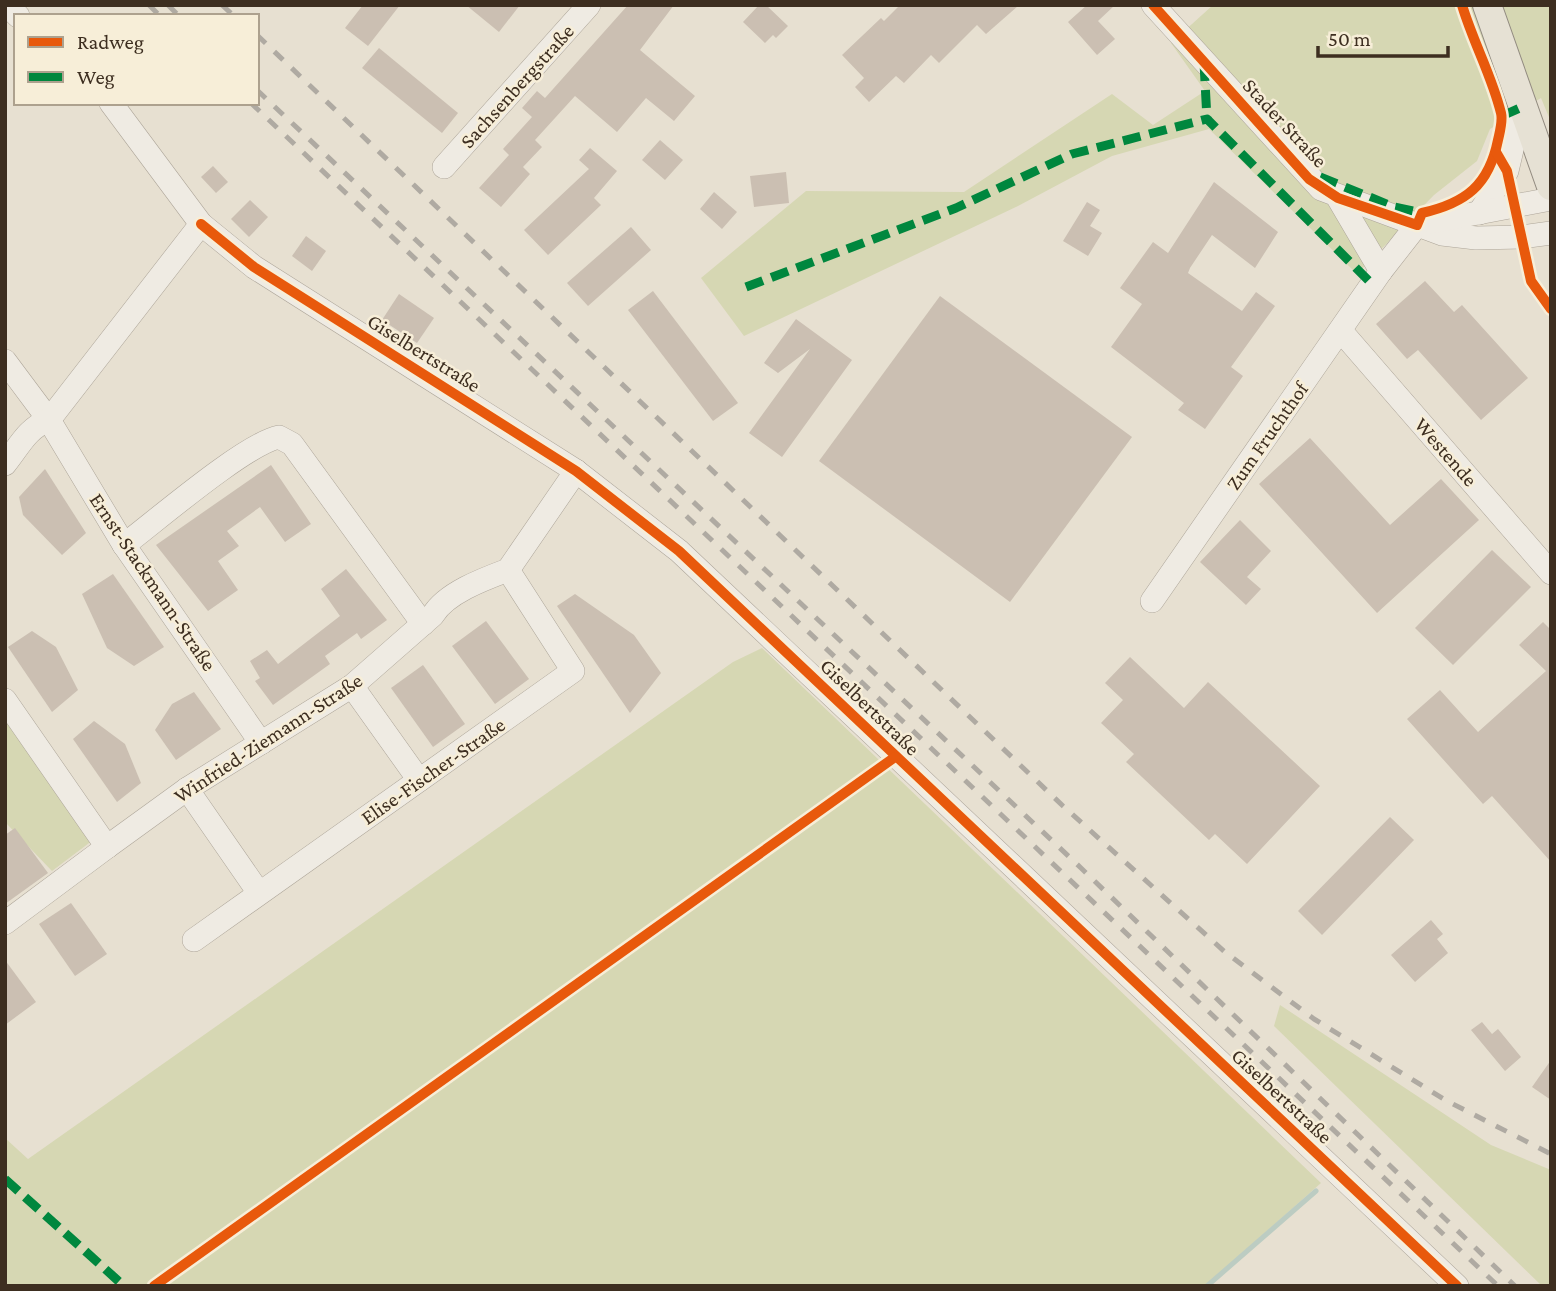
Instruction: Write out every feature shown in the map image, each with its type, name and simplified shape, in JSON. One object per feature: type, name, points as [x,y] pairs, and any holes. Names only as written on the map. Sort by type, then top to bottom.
[{"type":"main road","points":[[1487,5],[1551,186]]},
{"type":"street","name":"Sachsenbergstraße","points":[[444,167],[589,5]]},
{"type":"street","name":"Stader Straße","points":[[1153,5],[1308,179],[1338,198],[1442,234],[1476,238],[1551,233]]},
{"type":"street","name":"Giselbertstraße","points":[[112,105],[201,224],[254,267],[576,471],[679,551],[917,779],[1457,1286]]},
{"type":"street","points":[[1479,212],[1507,171],[1522,107]]},
{"type":"street","points":[[1338,198],[1381,271]]},
{"type":"street","points":[[1417,225],[1551,199]]},
{"type":"street","points":[[5,464],[28,432],[49,420],[201,224]]},
{"type":"street","name":"Zum Fruchthof","points":[[1152,601],[1381,271],[1417,225]]},
{"type":"street","name":"Westende","points":[[1341,331],[1551,573]]},
{"type":"street","name":"Ernst-Stackmann-Straße","points":[[5,361],[49,420],[124,545],[261,743]]},
{"type":"street","points":[[124,545],[199,487],[269,439],[279,437],[297,450],[423,624]]},
{"type":"street","name":"Winfried-Ziemann-Straße","points":[[5,923],[187,789],[352,686],[423,624],[438,606],[508,570],[576,471]]},
{"type":"street","name":"Elise-Fischer-Straße","points":[[194,940],[573,671],[508,570]]},
{"type":"street","points":[[352,686],[419,780]]},
{"type":"street","points":[[5,700],[107,847]]},
{"type":"street","points":[[187,789],[259,893]]},
{"type":"green space","points":[[1213,5],[1551,5],[1551,122],[1541,98],[1490,129],[1477,161],[1434,195],[1357,274],[1209,129],[1112,156],[1018,206],[744,336],[701,278],[806,191],[964,192],[1112,94],[1153,125],[1205,91],[1171,43]]},
{"type":"green space","points":[[762,648],[1321,1183],[1205,1286],[5,1286],[5,1138],[28,1159],[733,662]]},
{"type":"green space","points":[[5,716],[93,840],[52,871],[5,822]]},
{"type":"green space","points":[[1280,1005],[1491,1145],[1551,1170],[1551,1286],[1542,1286],[1274,1026]]},
{"type":"building","points":[[363,5],[400,5],[368,46],[345,28]]},
{"type":"building","points":[[466,5],[520,5],[499,32]]},
{"type":"building","points":[[628,5],[674,5],[640,50],[695,96],[674,121],[646,98],[617,132],[575,96],[535,140],[542,147],[523,167],[530,174],[501,207],[479,188],[509,155],[503,149],[532,117],[522,108],[537,91],[545,98]]},
{"type":"building","points":[[759,5],[766,5],[788,26],[776,38],[773,35],[765,43],[743,22]]},
{"type":"building","points":[[900,5],[1019,5],[986,34],[977,25],[939,63],[931,55],[904,83],[896,76],[869,102],[855,87],[864,78],[842,55],[881,18],[884,21]]},
{"type":"building","points":[[1087,5],[1115,5],[1098,21],[1115,39],[1097,55],[1068,22]]},
{"type":"building","points":[[379,48],[458,113],[442,133],[362,68]]},
{"type":"building","points":[[660,140],[683,160],[665,180],[642,160]]},
{"type":"building","points":[[590,148],[617,171],[594,198],[601,205],[548,255],[524,230],[589,169],[579,160]]},
{"type":"building","points":[[213,166],[228,182],[216,193],[201,177]]},
{"type":"building","points":[[786,172],[789,203],[754,207],[750,176]]},
{"type":"building","points":[[1214,182],[1278,232],[1255,268],[1212,235],[1188,273],[1242,311],[1256,292],[1275,306],[1231,367],[1243,376],[1205,429],[1178,410],[1184,403],[1111,347],[1142,304],[1120,288],[1153,242],[1168,253]]},
{"type":"building","points":[[714,192],[737,212],[722,229],[700,209]]},
{"type":"building","points":[[250,200],[268,217],[249,237],[231,219]]},
{"type":"building","points":[[1087,202],[1100,210],[1090,226],[1102,233],[1088,256],[1063,241]]},
{"type":"building","points":[[631,227],[651,250],[588,306],[567,283]]},
{"type":"building","points":[[306,236],[326,251],[312,271],[292,256]]},
{"type":"building","points":[[1425,281],[1454,312],[1462,305],[1528,378],[1481,420],[1418,350],[1407,359],[1376,324]]},
{"type":"building","points":[[653,291],[738,403],[713,421],[628,310]]},
{"type":"building","points":[[399,294],[434,318],[417,343],[382,320]]},
{"type":"building","points":[[940,296],[1132,437],[1010,602],[819,461]]},
{"type":"building","points":[[796,319],[852,360],[782,457],[749,433],[810,349],[778,373],[764,363]]},
{"type":"building","points":[[1310,438],[1390,525],[1441,479],[1479,520],[1377,613],[1259,484]]},
{"type":"building","points":[[271,465],[311,524],[285,542],[260,507],[227,531],[239,546],[218,561],[238,590],[208,611],[156,545]]},
{"type":"building","points":[[45,469],[86,533],[62,555],[23,515],[19,497]]},
{"type":"building","points":[[1240,520],[1271,551],[1247,577],[1261,589],[1246,605],[1200,562]]},
{"type":"building","points":[[1492,550],[1531,587],[1453,665],[1415,628]]},
{"type":"building","points":[[346,569],[387,620],[361,639],[357,633],[325,656],[330,664],[273,705],[255,681],[260,678],[250,661],[267,650],[278,664],[340,616],[321,589]]},
{"type":"building","points":[[113,574],[164,647],[134,666],[107,648],[82,594]]},
{"type":"building","points":[[575,594],[634,635],[661,673],[630,713],[557,606]]},
{"type":"building","points":[[486,621],[529,679],[495,704],[452,646]]},
{"type":"building","points":[[1543,622],[1551,630],[1551,862],[1492,796],[1483,804],[1407,719],[1440,690],[1478,732],[1546,671],[1519,645]]},
{"type":"building","points":[[32,631],[56,647],[78,690],[52,712],[8,647]]},
{"type":"building","points":[[1130,657],[1184,708],[1208,682],[1320,786],[1247,864],[1215,834],[1209,840],[1126,762],[1134,754],[1101,723],[1123,700],[1105,683]]},
{"type":"building","points":[[423,665],[465,724],[433,747],[391,688]]},
{"type":"building","points":[[194,692],[221,729],[176,760],[155,730],[172,704]]},
{"type":"building","points":[[94,721],[125,744],[141,783],[117,802],[73,739]]},
{"type":"building","points":[[1390,817],[1414,840],[1322,935],[1298,911]]},
{"type":"building","points":[[15,828],[48,873],[5,904],[5,835]]},
{"type":"building","points":[[71,903],[107,954],[75,976],[39,924]]},
{"type":"building","points":[[1431,920],[1443,934],[1437,939],[1448,953],[1415,982],[1391,955]]},
{"type":"building","points":[[5,960],[36,1002],[5,1025]]},
{"type":"building","points":[[1482,1022],[1492,1034],[1498,1029],[1521,1057],[1505,1071],[1471,1030]]},
{"type":"building","points":[[1551,1060],[1551,1100],[1532,1087]]},
{"type":"waterway","points":[[1207,1286],[1316,1191]]},
{"type":"railway","points":[[149,5],[158,14]]},
{"type":"railway","points":[[168,5],[177,14]]},
{"type":"railway","points":[[222,5],[232,14]]},
{"type":"railway","points":[[259,37],[1063,806],[1225,952],[1314,1019],[1447,1101],[1551,1154]]},
{"type":"railway","points":[[259,92],[1081,868],[1515,1286]]},
{"type":"railway","points":[[253,105],[1498,1286]]},
{"type":"marked path","points":[[1204,63],[1207,119]]},
{"type":"marked path","points":[[1502,116],[1522,107]]},
{"type":"marked path","points":[[746,287],[956,208],[1072,154],[1207,119],[1372,284]]},
{"type":"marked path","points":[[1320,177],[1394,207],[1422,213]]},
{"type":"marked path","points":[[5,1179],[124,1286]]},
{"type":"cycle path","points":[[1153,5],[1309,179],[1338,198],[1417,225],[1422,213],[1451,204],[1473,190],[1482,180],[1494,156],[1500,130],[1502,116],[1497,99],[1462,5]]},
{"type":"cycle path","points":[[1496,152],[1507,171],[1531,281],[1551,309]]},
{"type":"cycle path","points":[[201,224],[254,267],[576,471],[679,551],[1457,1286]]},
{"type":"cycle path","points":[[154,1286],[895,757]]}]
